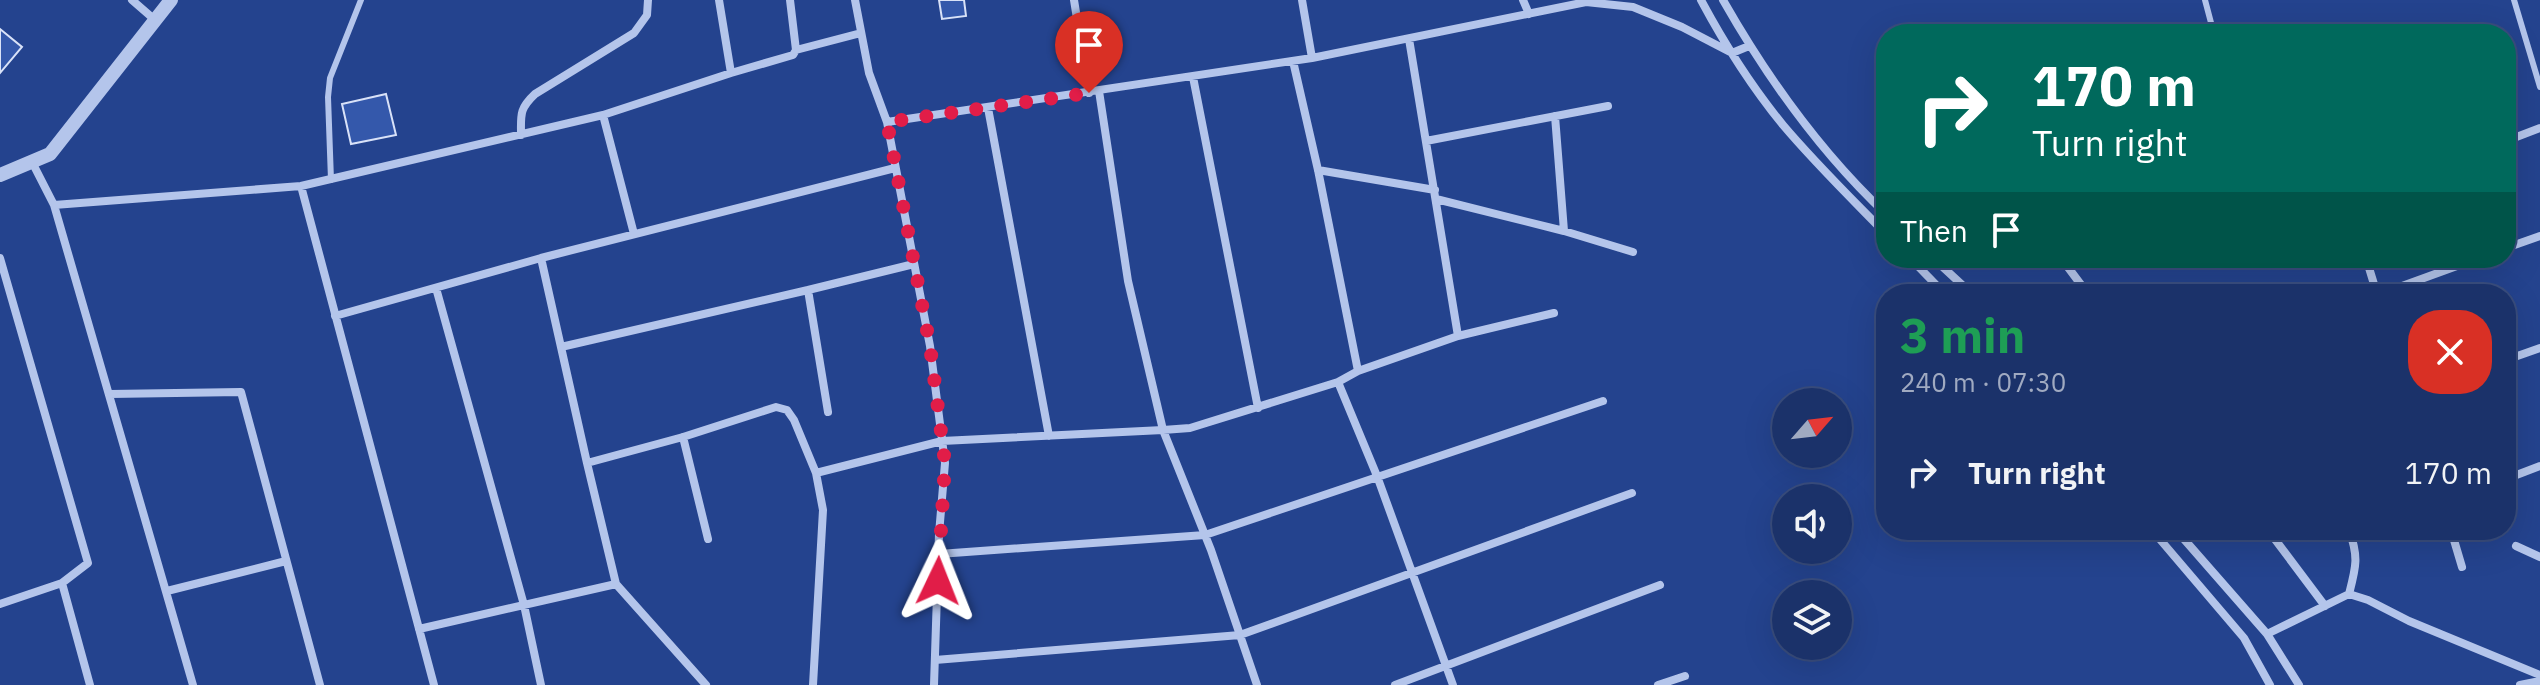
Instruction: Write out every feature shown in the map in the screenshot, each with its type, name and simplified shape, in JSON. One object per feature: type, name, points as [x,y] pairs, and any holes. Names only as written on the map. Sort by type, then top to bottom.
[{"type":"street","points":[[132,0],[155,20]]},
{"type":"street","points":[[0,175],[50,154],[171,0]]},
{"type":"street","points":[[521,135],[524,104],[535,94],[634,33],[647,15],[648,0]]},
{"type":"street","points":[[719,0],[731,73]]},
{"type":"street","points":[[790,0],[796,50]]},
{"type":"street","points":[[855,0],[869,73],[887,122],[930,346],[945,463],[934,685]]},
{"type":"street","points":[[1074,0],[1128,281],[1163,430],[1205,535],[1257,685]]},
{"type":"street","points":[[1302,0],[1312,58]]},
{"type":"street","points":[[1523,0],[1529,14]]},
{"type":"street","points":[[1701,0],[1732,53],[1781,122],[1876,224]]},
{"type":"street","points":[[1723,0],[1788,105],[1858,188],[1876,205]]},
{"type":"street","points":[[887,122],[1312,58],[1586,2],[1633,7],[1682,27],[1732,53],[1749,46]]},
{"type":"street","points":[[54,205],[301,186],[331,180],[603,115],[731,73],[788,58],[796,50],[861,33]]},
{"type":"street","points":[[1409,39],[1458,336]]},
{"type":"street","points":[[1293,61],[1358,371]]},
{"type":"street","points":[[1193,77],[1258,408]]},
{"type":"street","points":[[1426,141],[1608,106]]},
{"type":"street","points":[[988,108],[1049,436]]},
{"type":"street","points":[[603,115],[634,234]]},
{"type":"street","points":[[1555,116],[1564,231]]},
{"type":"street","points":[[2516,137],[2540,128]]},
{"type":"street","points":[[32,162],[54,205],[193,685]]},
{"type":"street","points":[[335,316],[541,258],[895,168]]},
{"type":"street","points":[[1318,170],[1436,194],[1633,252]]},
{"type":"street","points":[[301,186],[434,685]]},
{"type":"street","points":[[2516,244],[2540,236]]},
{"type":"street","points":[[0,258],[88,563],[62,583],[0,604]]},
{"type":"street","points":[[541,258],[616,584],[706,685]]},
{"type":"street","points":[[561,347],[914,264]]},
{"type":"street","points":[[1920,268],[1935,284]]},
{"type":"street","points":[[1944,268],[1961,284]]},
{"type":"street","points":[[2407,284],[2451,268]]},
{"type":"street","points":[[436,288],[524,605],[541,685]]},
{"type":"street","points":[[808,290],[828,412]]},
{"type":"street","points":[[816,473],[942,441],[1190,428],[1338,382],[1358,371],[1458,336],[1554,313]]},
{"type":"street","points":[[2516,356],[2540,348]]},
{"type":"street","points":[[1338,382],[1377,476],[1453,685]]},
{"type":"street","points":[[110,394],[241,392],[320,685]]},
{"type":"street","points":[[939,554],[1205,535],[1603,401]]},
{"type":"street","points":[[587,463],[776,407],[787,410],[816,473],[823,510],[813,685]]},
{"type":"street","points":[[683,437],[708,539]]},
{"type":"street","points":[[2516,475],[2540,466]]},
{"type":"street","points":[[935,660],[1240,635],[1632,493]]},
{"type":"street","points":[[2161,540],[2244,638],[2270,685]]},
{"type":"street","points":[[2185,540],[2267,634],[2299,685]]},
{"type":"street","points":[[2276,540],[2325,606]]},
{"type":"street","points":[[2349,594],[2356,567],[2357,551],[2353,540]]},
{"type":"street","points":[[2454,540],[2462,567]]},
{"type":"street","points":[[2516,546],[2540,557]]},
{"type":"street","points":[[167,591],[286,561]]},
{"type":"street","points":[[62,583],[90,685]]},
{"type":"street","points":[[419,629],[616,584]]},
{"type":"street","points":[[1395,685],[1660,585]]},
{"type":"street","points":[[2267,634],[2349,594],[2540,678]]},
{"type":"street","points":[[1658,685],[1685,676]]},
{"type":"street","points":[[2520,685],[2540,678]]},
{"type":"lane","points":[[331,180],[330,78],[361,0]]},
{"type":"lane","points":[[2205,0],[2211,24]]},
{"type":"lane","points":[[2514,0],[2540,87]]},
{"type":"building","points":[[939,0],[964,0],[966,16],[942,19]]},
{"type":"building","points":[[0,29],[22,47],[0,73]]},
{"type":"building","points":[[386,94],[396,135],[351,144],[342,104]]},
{"type":"route","points":[[938,581],[945,463],[930,346],[887,122],[1089,93]]}]
